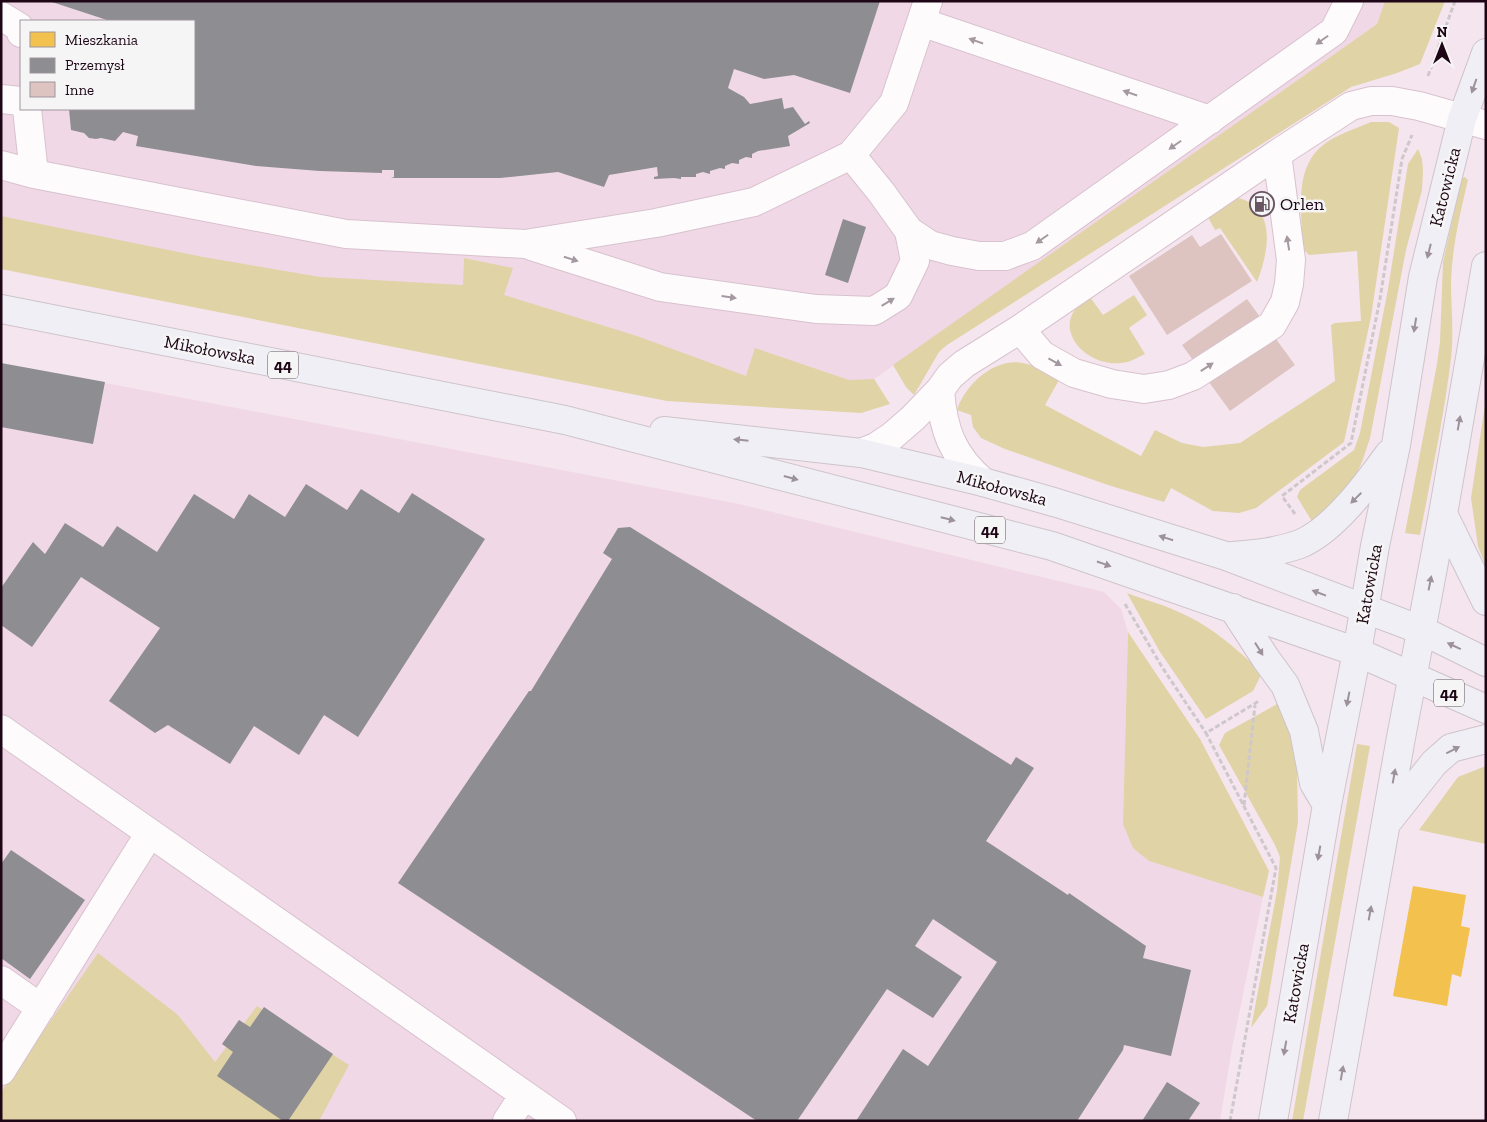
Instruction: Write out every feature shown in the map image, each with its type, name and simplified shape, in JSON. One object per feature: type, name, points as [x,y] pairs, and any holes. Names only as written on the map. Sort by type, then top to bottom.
[{"type":"main road","name":"Katowicka","points":[[1272,1121],[1327,805],[1357,652],[1375,546],[1396,445],[1422,277],[1474,122],[1486,53]]},
{"type":"main road","points":[[1333,1121],[1486,266]]},
{"type":"main road","name":"Mikołowska","points":[[1,308],[565,420],[1052,546],[1357,652]]},
{"type":"main road","name":"Mikołowska","points":[[565,420],[861,453],[983,482],[1226,556],[1421,630]]},
{"type":"main road","points":[[1226,556],[1268,553],[1301,543],[1313,537],[1361,493],[1396,445]]},
{"type":"main road","points":[[1443,514],[1486,601]]},
{"type":"main road","points":[[1233,608],[1285,685],[1304,731],[1314,783],[1327,805]]},
{"type":"main road","name":"44","points":[[1421,630],[1486,662]]},
{"type":"main road","name":"44","points":[[1357,652],[1486,709]]},
{"type":"main road","points":[[1386,824],[1434,763],[1451,748],[1486,739]]},
{"type":"lane","points":[[851,156],[881,192],[909,231],[930,245],[979,256],[1005,256],[1032,246],[1334,31],[1349,1]]},
{"type":"lane","points":[[1,165],[34,174],[346,234],[525,244],[656,223],[754,202],[851,156],[894,103],[924,12],[1210,120]]},
{"type":"lane","points":[[1,16],[19,27],[20,30]]},
{"type":"lane","points":[[1,99],[20,101]]},
{"type":"lane","points":[[861,453],[876,447],[891,437],[913,418],[940,390],[950,376],[964,364],[1020,329],[1350,106],[1371,100],[1392,101],[1419,106],[1474,122]]},
{"type":"lane","points":[[26,110],[34,174]]},
{"type":"lane","points":[[1020,329],[1042,355],[1074,373],[1112,384],[1144,390],[1169,385],[1193,376],[1272,325],[1285,302],[1291,260],[1277,154]]},
{"type":"lane","points":[[525,244],[660,287],[816,310],[874,311],[898,296],[915,261],[909,231]]},
{"type":"lane","points":[[940,390],[941,408],[950,441],[966,468],[983,482]]},
{"type":"lane","points":[[1,729],[562,1121]]},
{"type":"lane","points":[[1,1072],[150,834]]},
{"type":"lane","points":[[1,980],[41,1008]]},
{"type":"lane","points":[[507,1121],[524,1095]]},
{"type":"path","points":[[1282,496],[1351,443],[1380,299],[1402,159],[1411,136],[1434,56],[1454,1]]},
{"type":"path","points":[[1122,599],[1162,668],[1206,733],[1276,868],[1230,1121]]},
{"type":"path","points":[[1206,733],[1285,685]]},
{"type":"path","points":[[1244,805],[1255,704]]},
{"type":"shaded area","points":[[1,1],[1385,1],[1377,24],[849,397],[1,227]]},
{"type":"shaded area","points":[[1385,1],[1445,1],[1420,64],[1351,87],[947,345],[939,352],[914,395],[906,387],[893,365],[1377,24]]},
{"type":"shaded area","points":[[1371,122],[1389,122],[1399,128],[1371,317],[1344,442],[1256,508],[1239,513],[1213,511],[1171,488],[1164,502],[1108,485],[1005,449],[981,438],[973,427],[971,415],[957,410],[968,390],[984,373],[994,367],[1005,364],[1016,362],[1027,364],[1059,380],[1045,405],[1141,456],[1155,430],[1182,443],[1203,447],[1240,443],[1335,381],[1331,325],[1361,321],[1357,251],[1309,255],[1303,249],[1301,194],[1307,167],[1313,156],[1322,146],[1339,135]]},
{"type":"shaded area","points":[[1418,149],[1422,159],[1422,190],[1406,250],[1370,438],[1362,462],[1351,485],[1313,523],[1297,497],[1300,490],[1354,450],[1360,433],[1388,289],[1408,164]]},
{"type":"shaded area","points":[[1465,177],[1468,180],[1453,256],[1451,282],[1452,349],[1445,402],[1420,535],[1405,533],[1437,364],[1440,342],[1443,262],[1462,178]]},
{"type":"shaded area","points":[[1234,197],[1248,202],[1258,209],[1264,219],[1267,244],[1257,282],[1220,228],[1215,230],[1209,219],[1210,212]]},
{"type":"shaded area","points":[[1,216],[203,257],[320,277],[463,285],[464,258],[513,268],[504,295],[637,336],[746,376],[755,348],[849,380],[874,379],[890,404],[861,413],[667,401],[1,269]]},
{"type":"shaded area","points":[[1134,295],[1147,315],[1129,328],[1145,354],[1129,361],[1112,363],[1098,360],[1085,353],[1076,343],[1071,332],[1070,320],[1076,308],[1090,297],[1103,315]]},
{"type":"shaded area","points":[[1,363],[739,504],[1104,592],[1121,609],[1128,632],[1123,824],[1149,861],[1263,897],[1232,1048],[1220,1121],[1,1121]]},
{"type":"shaded area","points":[[1486,398],[1486,567],[1478,546],[1471,498]]},
{"type":"shaded area","points":[[1127,593],[1187,616],[1221,637],[1262,673],[1253,691],[1206,719],[1160,652]]},
{"type":"shaded area","points":[[1128,632],[1200,739],[1269,871],[1263,897],[1149,861],[1133,848],[1123,824]]},
{"type":"shaded area","points":[[1281,702],[1288,720],[1297,770],[1298,822],[1267,1006],[1251,1028],[1277,891],[1280,857],[1219,745],[1225,733]]},
{"type":"shaded area","points":[[1357,744],[1370,746],[1303,1121],[1292,1121]]},
{"type":"shaded area","points":[[1486,766],[1486,844],[1419,830],[1458,777]]},
{"type":"shaded area","points":[[98,953],[178,1015],[215,1062],[257,1006],[349,1065],[319,1121],[1,1121],[1,1092]]},
{"type":"building: Mieszkania","points":[[1413,886],[1466,895],[1461,926],[1470,928],[1461,977],[1452,974],[1447,1006],[1393,996]]},
{"type":"building: Przemysł","points":[[880,1],[850,93],[794,75],[764,79],[734,69],[728,88],[744,97],[750,104],[782,98],[784,109],[793,107],[805,124],[809,121],[810,123],[788,136],[790,146],[758,151],[752,154],[752,158],[746,157],[739,160],[739,164],[732,163],[725,166],[725,169],[720,168],[710,171],[710,174],[703,172],[696,174],[696,177],[654,179],[654,177],[658,176],[657,167],[609,175],[604,187],[558,172],[500,178],[391,178],[394,177],[394,170],[382,170],[382,173],[256,166],[136,146],[138,136],[123,132],[115,141],[89,138],[84,133],[71,130],[69,110],[195,110],[195,20],[107,20],[52,2]]},
{"type":"building: Przemysł","points":[[843,219],[866,227],[848,283],[825,275]]},
{"type":"building: Przemysł","points":[[1,363],[105,382],[93,444],[1,427]]},
{"type":"building: Przemysł","points":[[306,484],[347,510],[361,489],[399,513],[412,493],[485,539],[358,737],[324,715],[299,755],[254,726],[230,764],[168,725],[155,733],[109,701],[160,628],[81,577],[32,647],[1,625],[1,588],[33,542],[45,554],[65,523],[103,547],[117,526],[157,552],[194,494],[234,519],[249,494],[285,517]]},
{"type":"building: Przemysł","points":[[630,527],[1011,765],[1016,757],[1034,768],[986,841],[1068,895],[1069,893],[1146,946],[1143,958],[1191,970],[1171,1056],[1124,1045],[1123,1050],[1077,1121],[856,1121],[903,1049],[928,1066],[997,962],[933,919],[915,946],[962,977],[933,1018],[887,989],[797,1121],[757,1121],[398,883],[529,691],[531,691],[612,559],[603,553],[618,528]]},
{"type":"building: Przemysł","points":[[11,850],[85,900],[30,979],[1,958],[1,864]]},
{"type":"building: Przemysł","points":[[264,1007],[333,1054],[288,1121],[283,1121],[217,1076],[233,1052],[222,1044],[239,1020],[250,1027]]},
{"type":"building: Przemysł","points":[[1167,1082],[1200,1103],[1188,1121],[1142,1121]]},
{"type":"building: Inne","points":[[1221,234],[1252,281],[1167,335],[1129,276],[1192,235],[1200,247]]},
{"type":"building: Inne","points":[[1247,299],[1295,365],[1230,411],[1182,345]]},
{"type":"place","name":"Orlen","points":[[1262,204]]}]
